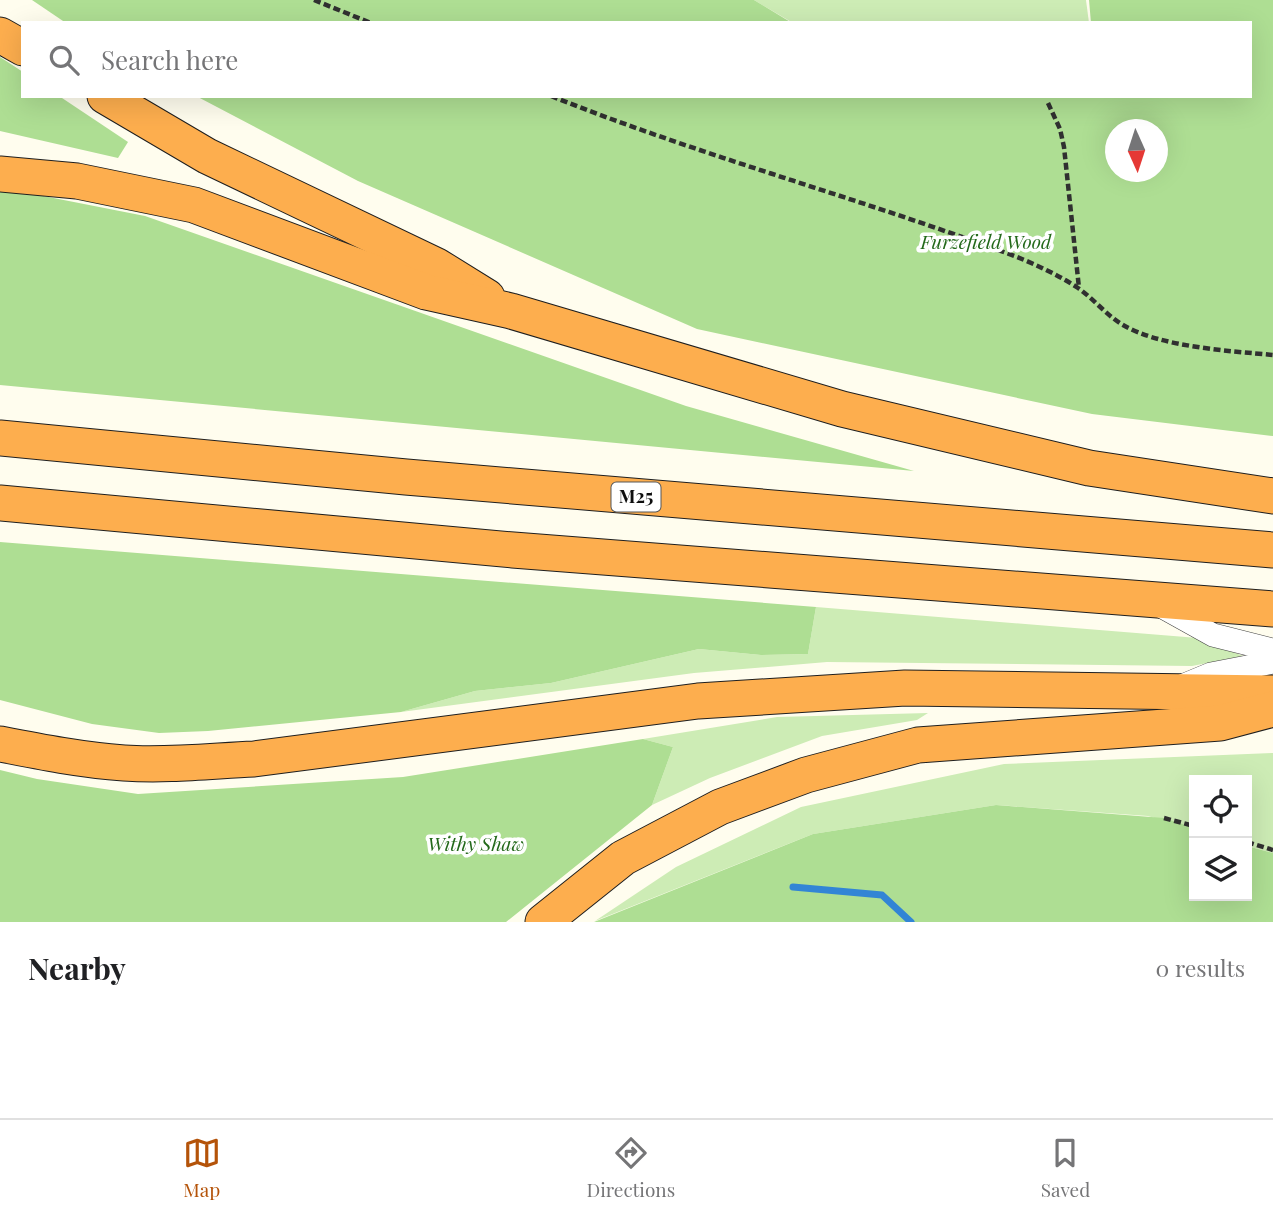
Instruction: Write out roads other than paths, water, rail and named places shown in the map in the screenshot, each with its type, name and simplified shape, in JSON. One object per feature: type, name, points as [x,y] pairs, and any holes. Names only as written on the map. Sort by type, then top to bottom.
[{"type":"highway","points":[[0,35],[21,47]]},
{"type":"highway","points":[[108,98],[206,156],[438,266],[511,311]]},
{"type":"highway","points":[[0,174],[78,181],[194,205],[426,292],[511,311],[855,412],[1088,468],[1273,496]]},
{"type":"highway","name":"M25","points":[[0,438],[419,479],[1273,550]]},
{"type":"highway","points":[[0,503],[487,548],[1273,609]]},
{"type":"highway","points":[[0,744],[51,755],[125,763],[189,762],[254,759],[698,701],[905,688],[1273,693]]},
{"type":"highway","points":[[543,922],[623,858],[720,807],[806,775],[918,745],[1220,723],[1273,709]]},
{"type":"lane","points":[[1150,600],[1213,635],[1273,650]]},
{"type":"lane","points":[[1167,691],[1210,674],[1273,662]]},
{"type":"waterway","points":[[793,887],[882,895],[911,922]]},
{"type":"park label","name":"Furzefield Wood","points":[[986,242]]},
{"type":"park label","name":"Withy Shaw","points":[[476,844]]}]
